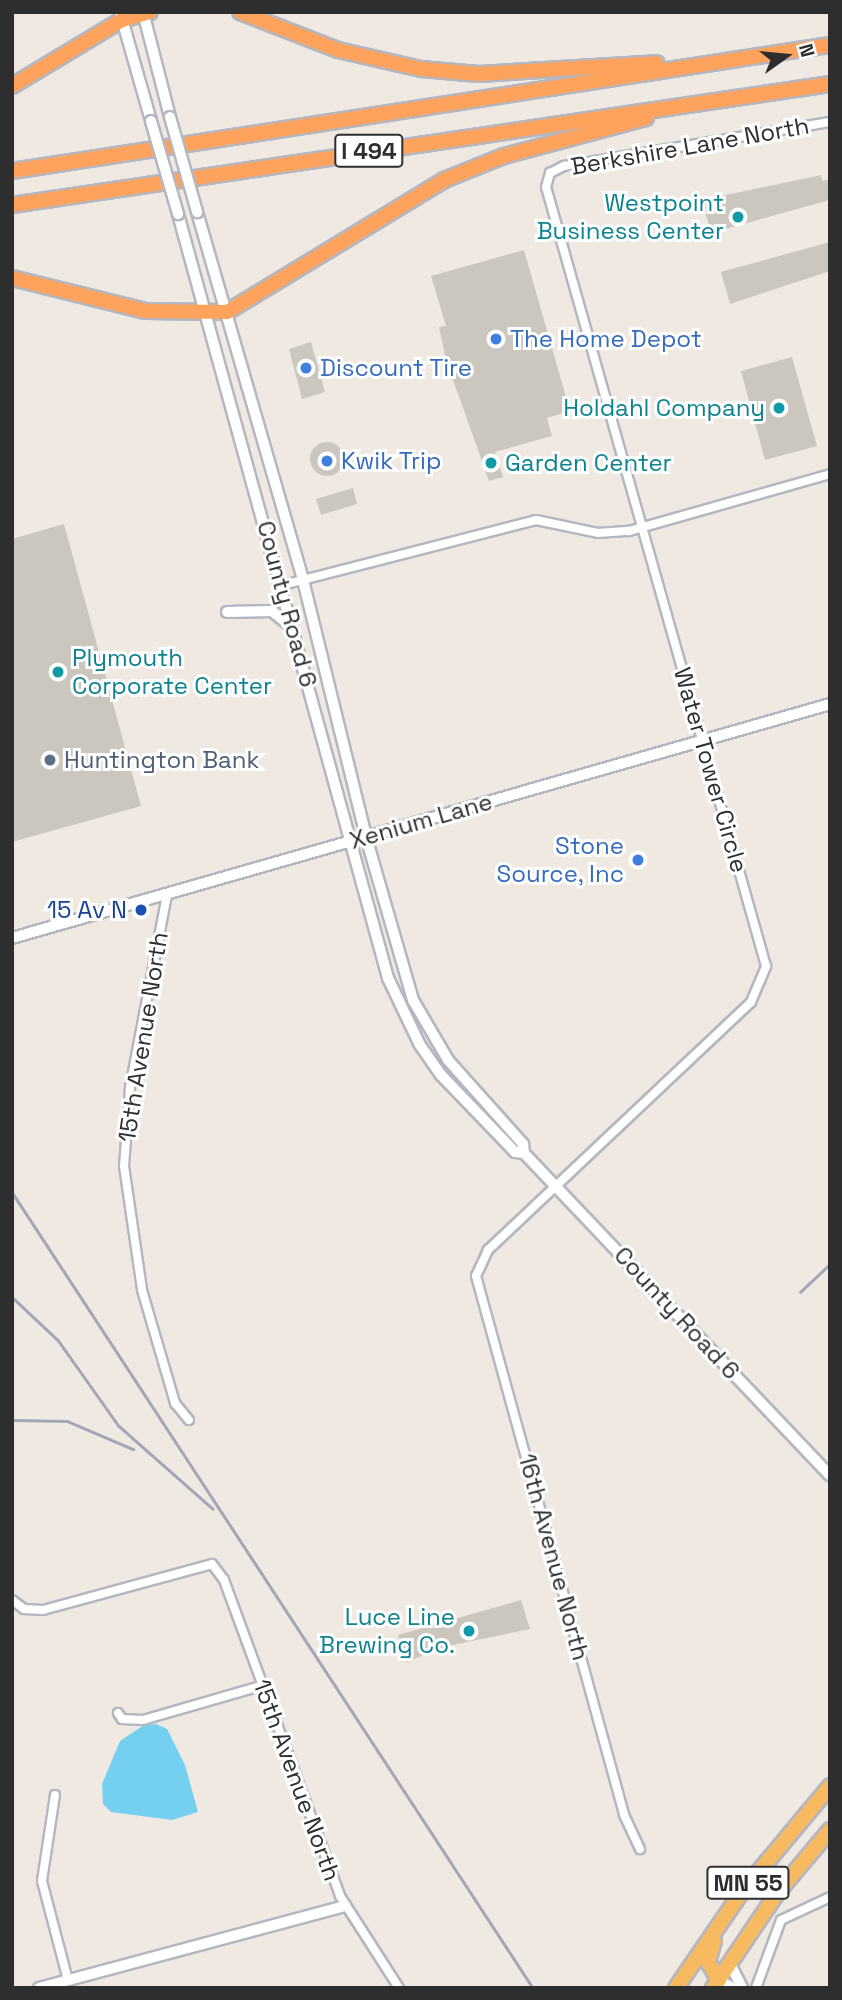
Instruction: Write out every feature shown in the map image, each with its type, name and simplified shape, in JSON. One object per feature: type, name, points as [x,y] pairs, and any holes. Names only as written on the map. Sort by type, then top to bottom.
[{"type":"highway","points":[[240,12],[338,50],[421,69],[479,74],[673,61],[700,65]]},
{"type":"highway","points":[[12,86],[121,16],[145,13]]},
{"type":"highway","name":"I 494","points":[[12,171],[830,45]]},
{"type":"highway","name":"I 494","points":[[12,205],[830,84]]},
{"type":"highway","points":[[12,278],[99,302],[207,315],[227,312],[444,180],[504,156],[726,99]]},
{"type":"highway","name":"MN 55","points":[[676,1988],[726,1915],[830,1786]]},
{"type":"highway","name":"MN 55","points":[[716,1984],[778,1892],[830,1830]]},
{"type":"highway","points":[[716,1984],[712,1976],[709,1951],[726,1915]]},
{"type":"main road","name":"County Road 6","points":[[145,13],[170,117],[303,580],[366,838],[413,1000],[448,1060],[523,1144],[524,1153],[830,1475]]},
{"type":"main road","name":"County Road 6","points":[[121,16],[283,586],[388,978],[420,1045],[477,1114],[515,1152],[524,1153]]},
{"type":"main road","points":[[227,612],[272,611],[295,631]]},
{"type":"main road","name":"Xenium Lane","points":[[12,938],[830,705]]},
{"type":"street","name":"Berkshire Lane North","points":[[550,173],[564,166],[830,122]]},
{"type":"street","name":"Water Tower Circle","points":[[479,1263],[751,1002],[764,979],[764,953],[547,201],[550,173]]},
{"type":"street","points":[[283,586],[536,520],[598,533],[642,528],[830,474]]},
{"type":"street","name":"15th Avenue North","points":[[167,895],[130,1088],[124,1166],[145,1300],[175,1403],[190,1420]]},
{"type":"street","name":"16th Avenue North","points":[[479,1263],[476,1276],[624,1814],[640,1849]]},
{"type":"street","name":"15th Avenue North","points":[[12,1600],[24,1609],[43,1610],[212,1564],[224,1580],[261,1686],[345,1906],[399,1988]]},
{"type":"street","points":[[118,1713],[122,1719],[143,1720],[261,1686]]},
{"type":"street","points":[[55,1795],[42,1881],[68,1980]]},
{"type":"street","points":[[756,1988],[767,1946],[781,1920],[806,1904],[830,1897]]},
{"type":"street","points":[[39,1988],[345,1906]]},
{"type":"street","points":[[730,1964],[742,1988]]},
{"type":"street","points":[[716,1984],[733,1988]]},
{"type":"water","points":[[156,1724],[167,1729],[185,1765],[198,1812],[172,1820],[111,1812],[103,1804],[102,1784],[120,1741],[144,1725]]},
{"type":"building","name":"Westpoint Business Center","points":[[821,175],[822,181],[830,179],[830,200],[711,233],[702,200]]},
{"type":"building","name":"Westpoint Business Center","points":[[830,242],[830,271],[730,304],[721,272]]},
{"type":"building","name":"The Home Depot","points":[[524,250],[570,411],[547,418],[552,436],[495,452],[503,477],[489,481],[446,360],[439,327],[446,326],[431,276]]},
{"type":"building","name":"Discount Tire","points":[[311,342],[325,392],[302,399],[289,349]]},
{"type":"building","name":"Holdahl Company","points":[[792,357],[817,446],[765,460],[741,371]]},
{"type":"building","name":"Kwik Trip","points":[[327,442],[339,447],[344,459],[339,471],[327,476],[315,471],[310,459],[315,447]]},
{"type":"building","name":"Kwik Trip","points":[[353,488],[357,504],[321,515],[316,499]]},
{"type":"building","name":"Plymouth Corporate Center","points":[[64,524],[141,806],[12,842],[12,539]]},
{"type":"building","name":"Luce Line Brewing Co.","points":[[521,1600],[530,1629],[448,1646],[406,1662],[398,1635]]},
{"type":"railway","points":[[12,1192],[533,1988]]},
{"type":"railway","points":[[800,1292],[830,1264]]},
{"type":"railway","points":[[12,1297],[58,1340],[119,1426],[213,1509]]},
{"type":"railway","points":[[12,1420],[67,1421],[133,1449]]},
{"type":"place","name":"Westpoint Business Center","points":[[738,217]]},
{"type":"place","name":"The Home Depot","points":[[496,339]]},
{"type":"place","name":"Discount Tire","points":[[306,368]]},
{"type":"place","name":"Holdahl Company","points":[[779,408]]},
{"type":"place","name":"Kwik Trip","points":[[327,461]]},
{"type":"place","name":"Garden Center","points":[[491,463]]},
{"type":"place","name":"Plymouth Corporate Center","points":[[58,672]]},
{"type":"place","name":"Huntington Bank","points":[[50,760]]},
{"type":"place","name":"Stone Source, Inc","points":[[638,860]]},
{"type":"place","name":"15 Av N","points":[[141,910]]},
{"type":"place","name":"Luce Line Brewing Co.","points":[[469,1631]]}]
